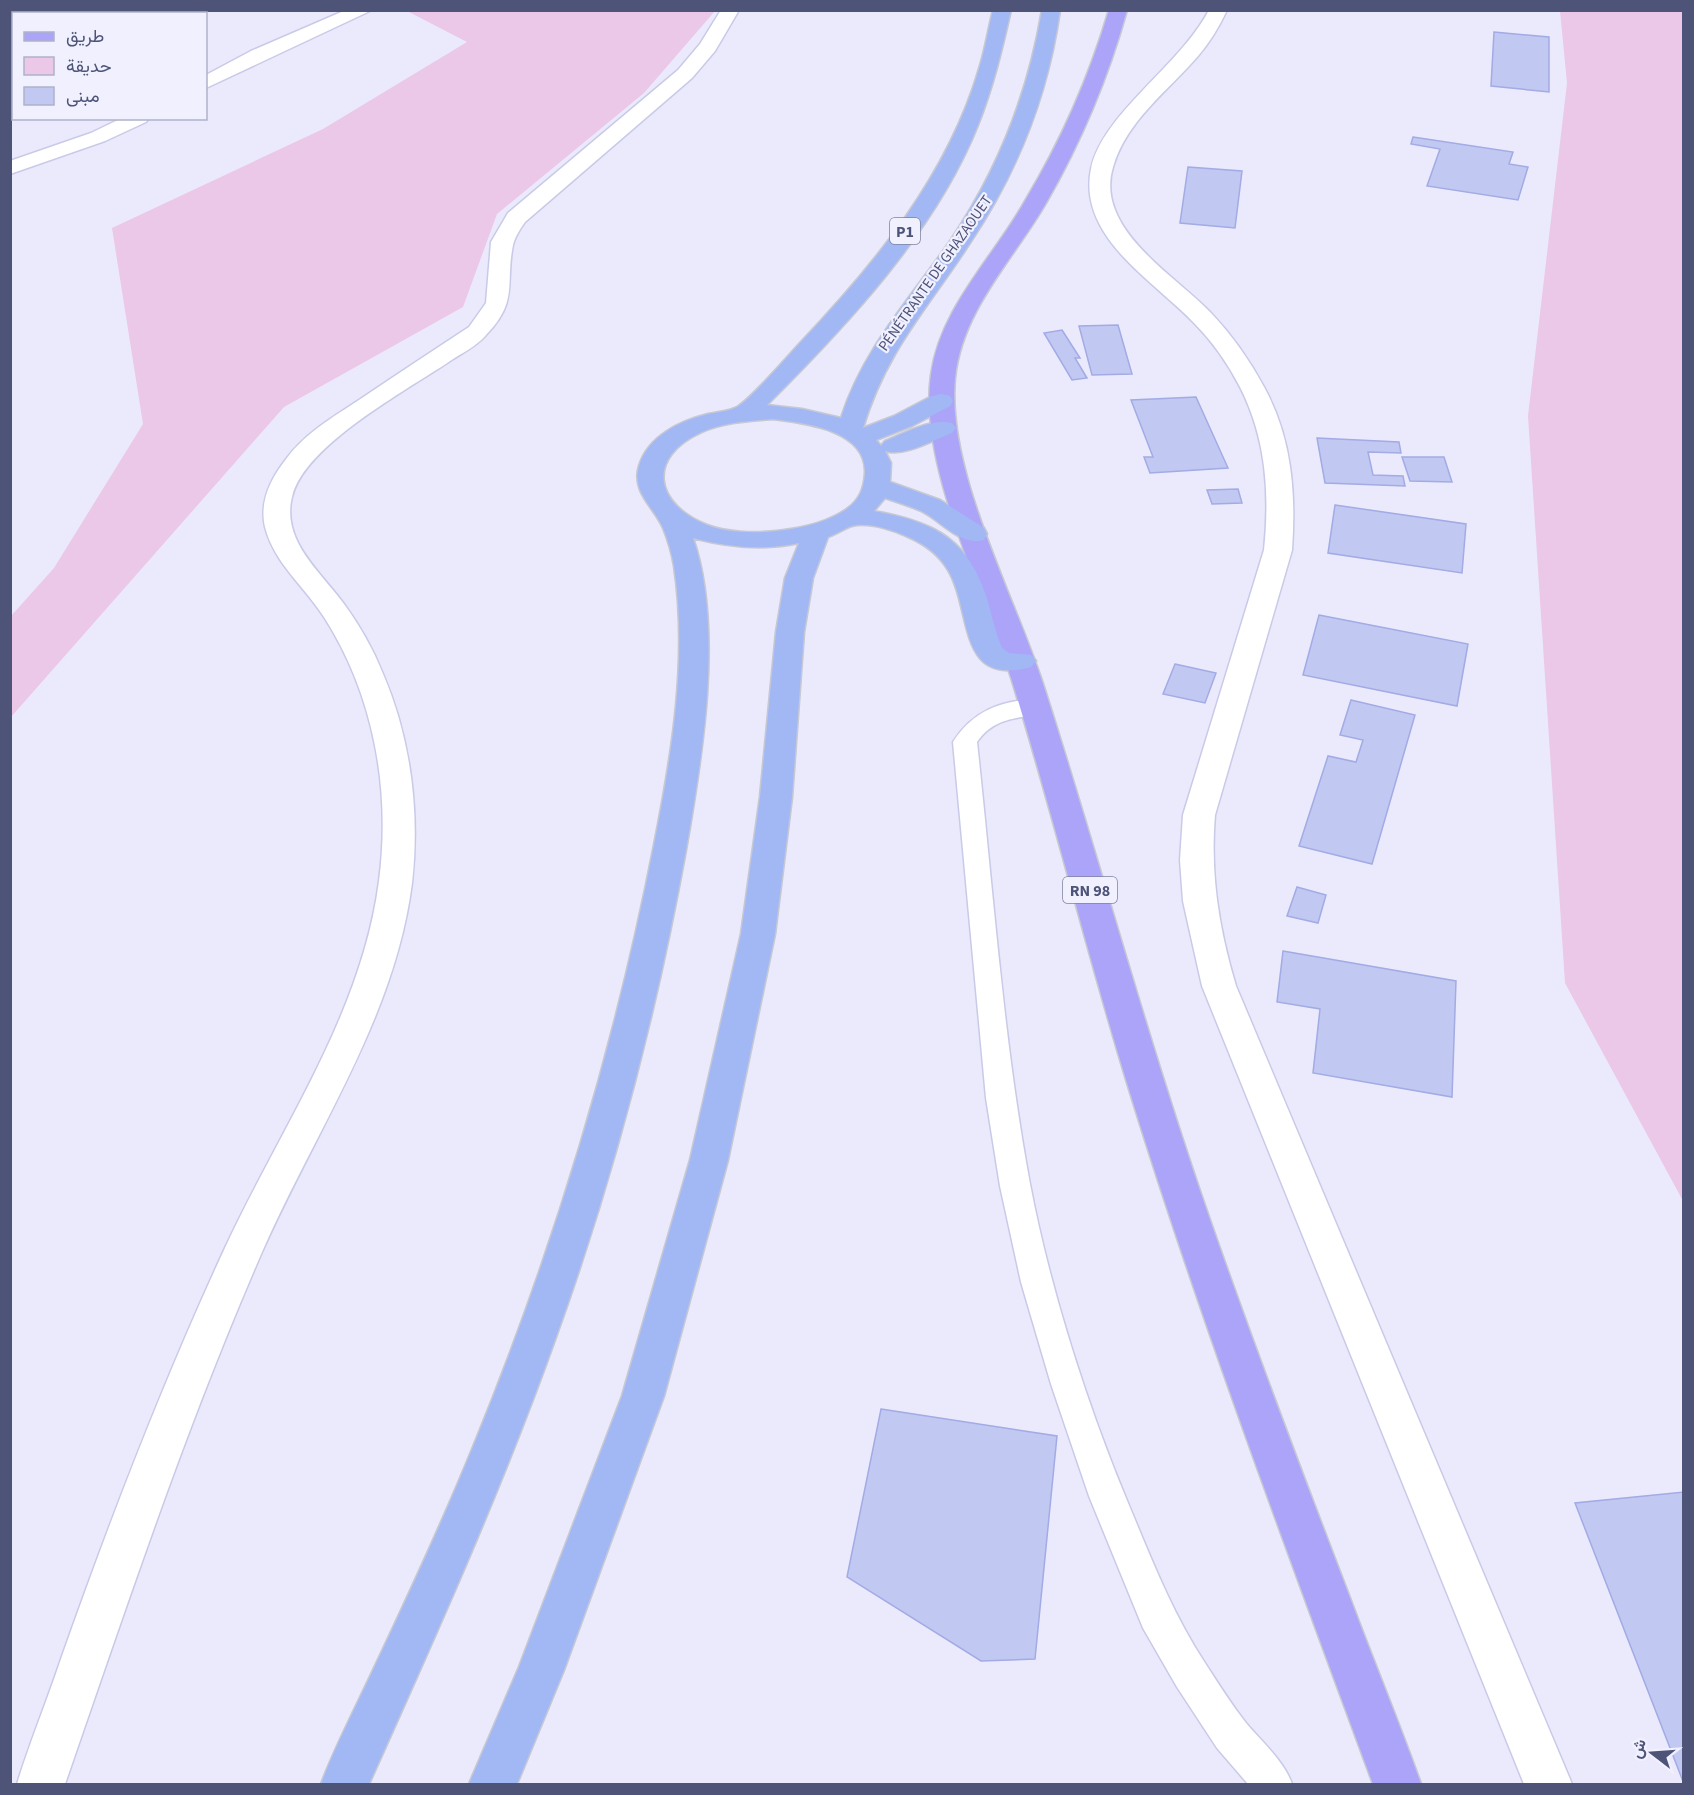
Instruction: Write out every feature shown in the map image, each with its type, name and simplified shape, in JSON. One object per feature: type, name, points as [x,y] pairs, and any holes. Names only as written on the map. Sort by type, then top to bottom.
[{"type":"highway","name":"P1","points":[[744,414],[830,328],[864,289],[951,163],[971,122],[985,83],[1002,10]]},
{"type":"highway","name":"PÉNÉTRANTE DE GHAZAOUET","points":[[860,440],[858,397],[873,363],[892,331],[958,245],[992,191],[1017,141],[1042,67],[1050,10]]},
{"type":"highway","points":[[773,412],[801,415],[827,422],[860,440],[879,469],[878,486],[864,507],[853,516],[816,533],[779,540],[739,540],[702,532],[673,518],[655,499],[649,477],[657,455],[677,436],[707,422],[744,414],[773,412]]},
{"type":"highway","points":[[860,440],[922,438],[942,414]]},
{"type":"highway","points":[[878,486],[931,506],[974,534]]},
{"type":"highway","points":[[853,516],[918,530],[950,551],[961,564],[967,579],[990,654],[1004,662],[1021,661]]},
{"type":"highway","points":[[345,1785],[513,1399],[566,1251],[632,1027],[655,926],[685,759],[690,690],[691,627],[688,568],[673,518]]},
{"type":"highway","points":[[493,1785],[541,1670],[643,1396],[709,1160],[758,934],[776,797],[790,632],[799,578],[816,533]]},
{"type":"main road","name":"RN 98","points":[[1118,10],[1096,80],[1076,124],[1020,229],[983,279],[957,324],[943,374],[942,414],[958,489],[1036,707],[1162,1137],[1272,1450],[1397,1785]]},
{"type":"street","points":[[207,81],[267,51],[363,10]]},
{"type":"street","points":[[40,1785],[116,1569],[181,1396],[246,1245],[347,1044],[374,978],[391,917],[399,859],[398,800],[391,745],[376,694],[357,648],[338,615],[291,555],[280,536],[276,516],[278,495],[286,476],[319,438],[477,332],[498,303],[502,242],[516,218],[685,74],[708,47],[730,10]]},
{"type":"street","points":[[1218,10],[1201,40],[1120,132],[1105,159],[1100,189],[1105,209],[1114,229],[1129,249],[1203,319],[1253,387],[1269,425],[1279,465],[1283,506],[1278,550],[1199,814],[1195,854],[1197,896],[1204,940],[1224,997],[1548,1785]]},
{"type":"street","points":[[10,168],[98,137],[135,120]]},
{"type":"lane","points":[[1036,707],[1016,708],[983,719],[965,741],[1002,1098],[1015,1186],[1037,1282],[1068,1384],[1107,1496],[1156,1615],[1190,1674],[1231,1734],[1273,1785]]},
{"type":"green space","points":[[407,11],[715,11],[644,93],[497,214],[463,307],[284,407],[11,717],[11,616],[54,568],[143,424],[112,228],[323,129],[467,42]]},
{"type":"green space","points":[[1560,11],[1683,11],[1683,1201],[1565,983],[1528,416],[1567,83]]},
{"type":"building","points":[[1494,32],[1549,37],[1549,92],[1491,86]]},
{"type":"building","points":[[1413,137],[1513,152],[1509,164],[1528,167],[1518,200],[1427,186],[1440,149],[1411,144]]},
{"type":"building","points":[[1188,167],[1242,171],[1235,228],[1180,223]]},
{"type":"building","points":[[1118,325],[1132,374],[1092,375],[1079,326]]},
{"type":"building","points":[[1062,330],[1080,358],[1075,358],[1087,378],[1072,380],[1044,333]]},
{"type":"building","points":[[1196,397],[1228,468],[1150,473],[1144,457],[1153,457],[1131,400]]},
{"type":"building","points":[[1317,438],[1399,442],[1401,453],[1368,452],[1373,475],[1403,476],[1405,486],[1325,483]]},
{"type":"building","points":[[1402,457],[1444,457],[1452,482],[1410,481]]},
{"type":"building","points":[[1238,489],[1242,503],[1212,504],[1207,490]]},
{"type":"building","points":[[1335,505],[1466,524],[1462,573],[1328,553]]},
{"type":"building","points":[[1319,615],[1468,644],[1457,706],[1303,675]]},
{"type":"building","points":[[1175,664],[1216,673],[1205,703],[1163,694]]},
{"type":"building","points":[[1351,700],[1415,715],[1372,864],[1299,846],[1328,756],[1356,762],[1363,740],[1340,735]]},
{"type":"building","points":[[1297,887],[1326,895],[1318,923],[1287,916]]},
{"type":"building","points":[[1283,951],[1456,981],[1452,1097],[1313,1073],[1320,1009],[1277,1002]]},
{"type":"building","points":[[881,1409],[1057,1436],[1035,1659],[981,1661],[847,1577]]},
{"type":"building","points":[[1684,1492],[1684,1784],[1575,1503]]}]
